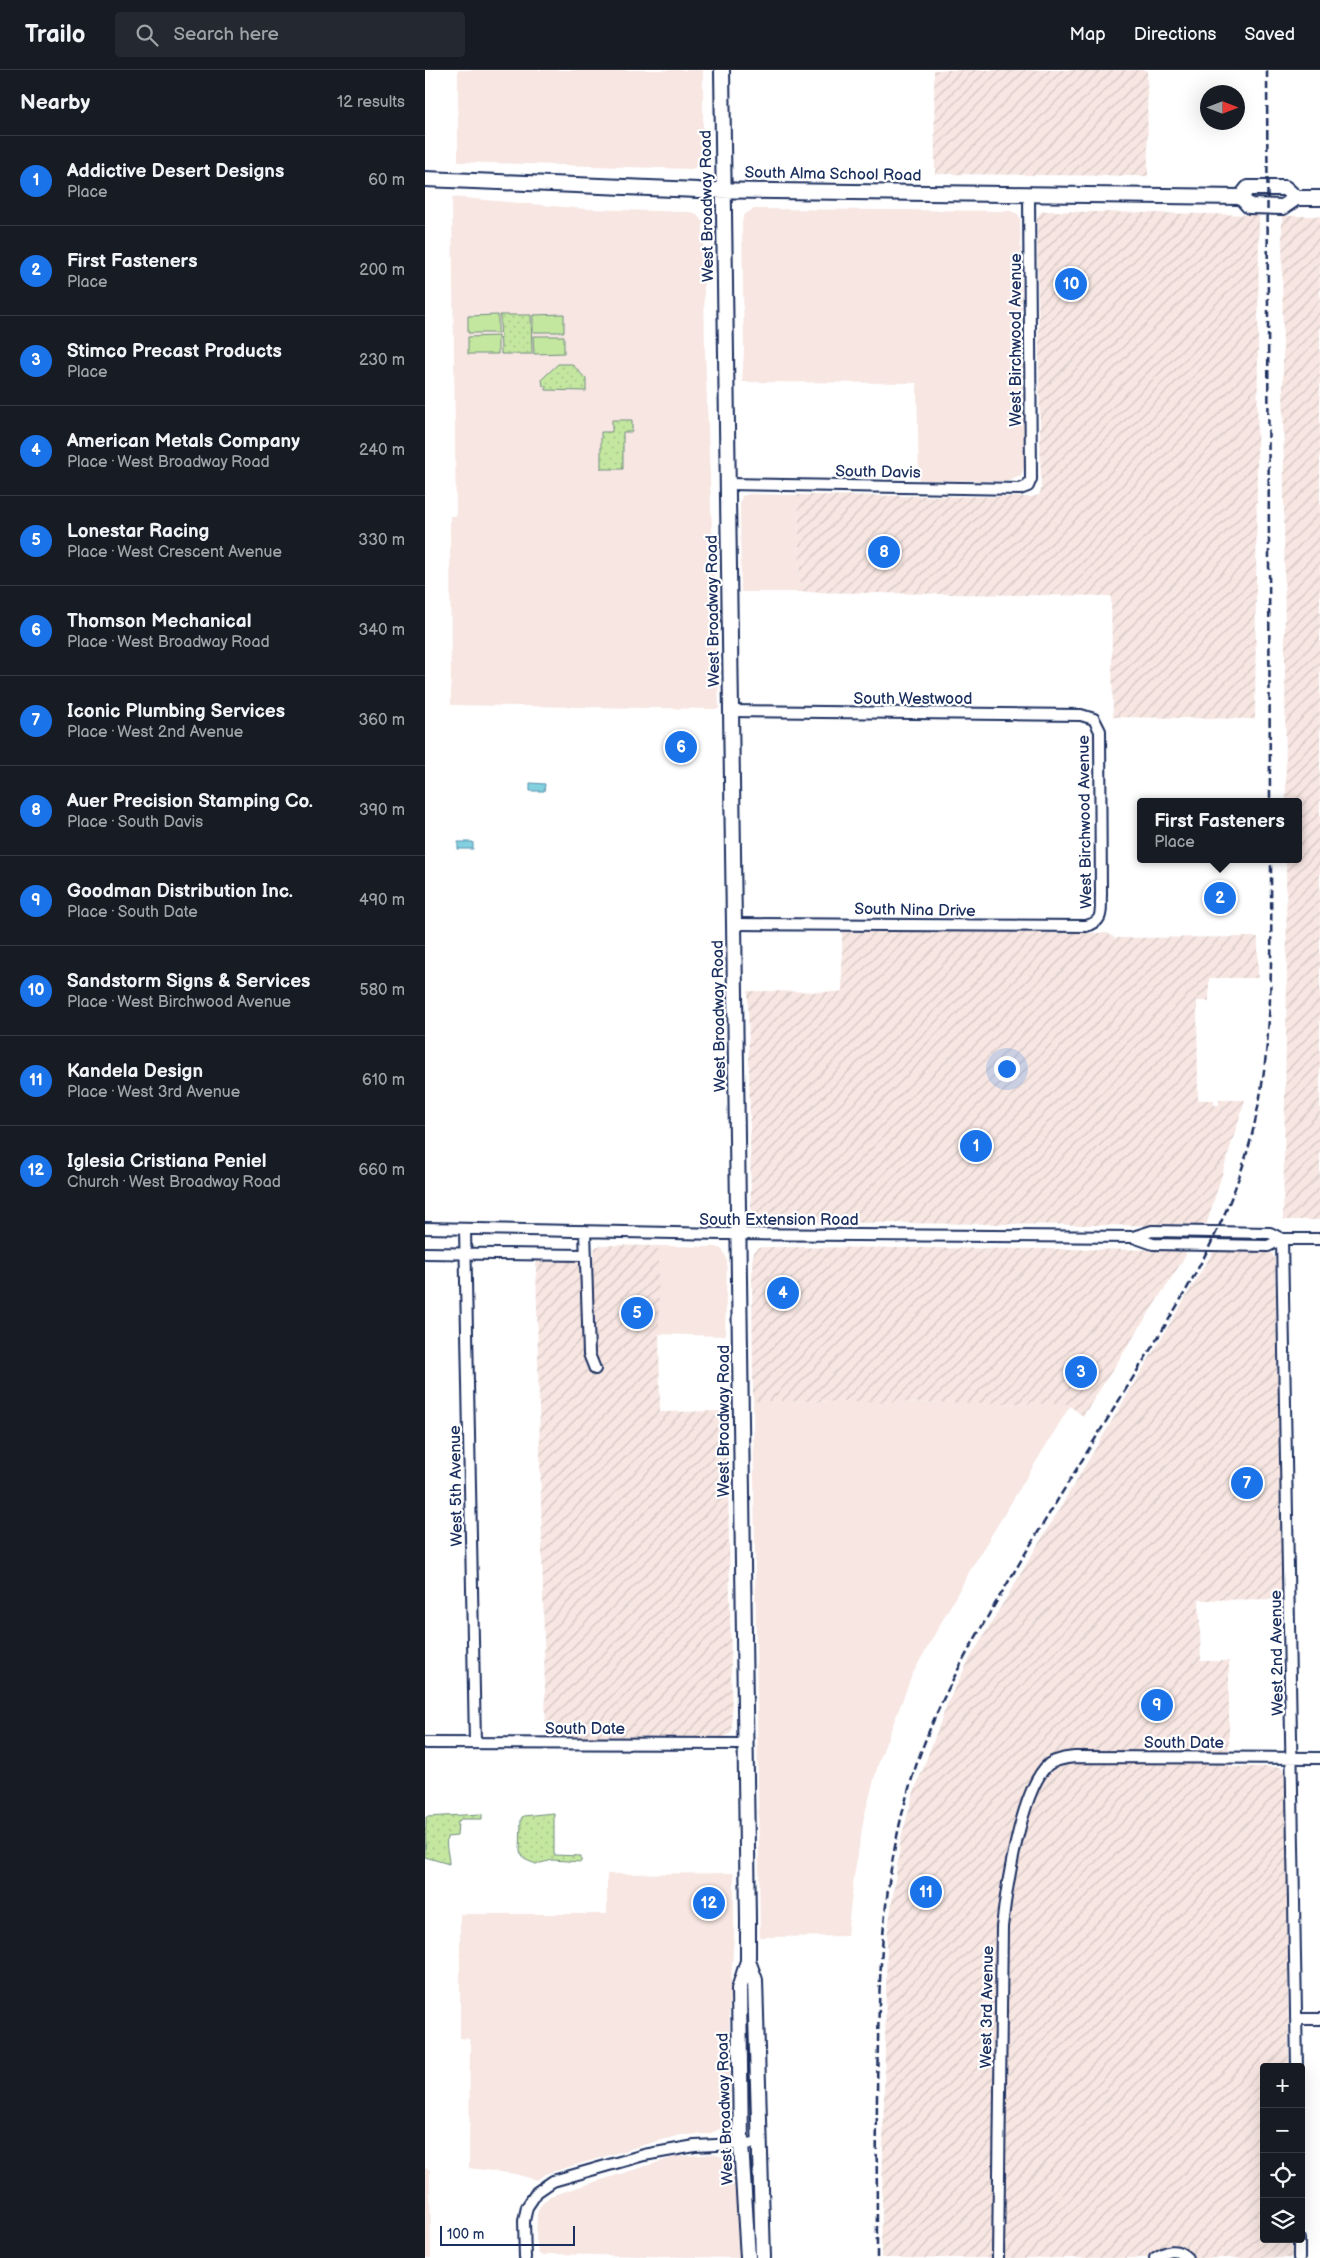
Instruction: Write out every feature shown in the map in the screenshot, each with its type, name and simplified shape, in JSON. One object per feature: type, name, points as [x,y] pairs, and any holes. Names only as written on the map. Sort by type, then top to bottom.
[{"type":"main road","name":"West Broadway Road","points":[[722,70],[748,1961],[739,1989],[741,2144],[748,2258]]},
{"type":"main road","name":"South Alma School Road","points":[[425,179],[628,188],[1241,197],[1248,188],[1285,188],[1296,198],[1320,198]]},
{"type":"main road","name":"West Broadway Road","points":[[748,1961],[755,1980],[763,2258]]},
{"type":"street","name":"West Birchwood Avenue","points":[[1028,486],[1031,479],[1029,194]]},
{"type":"street","name":"South Davis","points":[[727,484],[1020,489],[1028,486]]},
{"type":"street","name":"South Westwood","points":[[731,711],[1081,714],[1094,719]]},
{"type":"street","name":"West Birchwood Avenue","points":[[1094,719],[1100,731],[1101,833],[1100,918],[1095,924]]},
{"type":"street","name":"South Nina Drive","points":[[734,924],[1086,926],[1095,924]]},
{"type":"street","name":"South Extension Road","points":[[425,1228],[739,1234],[1133,1237],[1152,1230],[1270,1232],[1282,1239],[1320,1239]]},
{"type":"street","name":"West 5th Avenue","points":[[465,1229],[475,1743]]},
{"type":"street","points":[[585,1231],[589,1354],[595,1369]]},
{"type":"street","name":"West 2nd Avenue","points":[[1282,1239],[1293,1758],[1297,2063]]},
{"type":"street","points":[[425,1253],[585,1255]]},
{"type":"street","name":"South Date","points":[[425,1743],[745,1744]]},
{"type":"street","name":"South Date","points":[[1049,1764],[1060,1759],[1075,1757],[1320,1758]]},
{"type":"street","name":"West 3rd Avenue","points":[[998,2258],[1002,1927],[1005,1897],[1015,1848],[1028,1803],[1037,1781],[1049,1764]]},
{"type":"street","points":[[1296,2019],[1320,2019]]},
{"type":"street","points":[[525,2258],[524,2222],[527,2207],[537,2192],[553,2181],[643,2155],[695,2146],[759,2143]]},
{"type":"street","points":[[1299,2243],[1299,2258]]},
{"type":"street","points":[[1155,2258],[1165,2252],[1176,2250],[1187,2258]]},
{"type":"shaded area","points":[[458,70],[703,70],[703,157],[701,164],[692,169],[458,162]]},
{"type":"shaded area","points":[[934,70],[1147,70],[1148,176],[935,174]]},
{"type":"shaded area","points":[[452,197],[586,209],[688,212],[695,213],[703,222],[705,352],[719,709],[451,705],[450,516],[456,516]]},
{"type":"shaded area","points":[[753,209],[1010,211],[1018,214],[1020,218],[1025,464],[1021,475],[1010,481],[919,480],[917,383],[742,382],[744,350],[742,222],[744,215]]},
{"type":"shaded area","points":[[1043,211],[1259,215],[1255,719],[1113,717],[1111,596],[800,592],[798,495],[1031,497],[1039,495],[1041,490],[1037,219]]},
{"type":"shaded area","points":[[1282,216],[1320,216],[1320,1220],[1283,1220],[1287,979],[1286,863],[1302,863],[1302,798],[1286,798]]},
{"type":"shaded area","points":[[749,494],[798,495],[800,592],[741,592],[740,502],[742,496]]},
{"type":"shaded area","points":[[842,931],[1107,933],[1115,938],[1258,937],[1258,978],[1209,978],[1209,1001],[1197,1001],[1198,1100],[1214,1100],[1214,1105],[1219,1105],[1219,1100],[1245,1100],[1206,1226],[767,1222],[757,1220],[751,1208],[748,991],[842,992]]},
{"type":"shaded area","points":[[602,1245],[658,1246],[660,1412],[727,1411],[732,1728],[731,1733],[723,1738],[546,1738],[536,1260],[593,1260],[595,1247]]},
{"type":"shaded area","points":[[658,1246],[717,1247],[723,1250],[727,1260],[725,1336],[658,1334]]},
{"type":"shaded area","points":[[758,1248],[1186,1250],[1186,1255],[1083,1416],[1067,1404],[753,1401],[752,1261],[754,1252]]},
{"type":"shaded area","points":[[1214,1250],[1270,1251],[1275,1259],[1283,1599],[1199,1600],[1201,1661],[1229,1661],[1229,1767],[1281,1767],[1286,1773],[1289,2063],[1260,2063],[1260,2243],[1291,2243],[1292,2258],[881,2258],[887,1937],[901,1838],[914,1792],[948,1702],[969,1660]]},
{"type":"shaded area","points":[[753,1401],[1067,1404],[1070,1406],[972,1567],[912,1675],[879,1761],[864,1817],[854,1876],[847,1936],[760,1937]]},
{"type":"shaded area","points":[[734,1873],[734,1935],[729,2011],[731,2111],[724,2127],[709,2134],[681,2135],[647,2144],[545,2174],[537,2180],[515,2174],[469,2168],[470,2039],[460,2038],[460,1914],[607,1914],[607,1874]]},
{"type":"shaded area","points":[[714,2154],[729,2160],[737,2172],[741,2258],[549,2254],[542,2256],[538,2253],[536,2237],[537,2214],[540,2206],[550,2196],[675,2157]]},
{"type":"shaded area","points":[[425,2168],[430,2170],[431,2258],[425,2258]]},
{"type":"green space","points":[[564,314],[564,332],[533,332],[533,315]]},
{"type":"green space","points":[[498,315],[498,333],[468,333],[468,316]]},
{"type":"green space","points":[[500,315],[531,315],[532,354],[501,354]]},
{"type":"green space","points":[[498,336],[498,354],[468,354],[468,337]]},
{"type":"green space","points":[[533,336],[564,336],[564,353],[534,354]]},
{"type":"green space","points":[[558,364],[572,364],[586,379],[586,391],[546,390],[542,379]]},
{"type":"green space","points":[[612,420],[632,420],[632,432],[623,432],[623,469],[601,469],[601,432],[612,432]]},
{"type":"green space","points":[[554,1813],[554,1855],[581,1856],[581,1862],[553,1860],[536,1864],[526,1860],[520,1852],[521,1819],[523,1816]]},
{"type":"green space","points":[[482,1814],[482,1819],[461,1819],[458,1822],[457,1836],[447,1837],[446,1844],[449,1864],[425,1857],[426,1817]]},
{"type":"water","points":[[530,783],[545,784],[544,791],[530,791]]},
{"type":"water","points":[[458,842],[473,842],[473,849],[458,849]]},
{"type":"railway","points":[[1267,70],[1270,798]]},
{"type":"railway","points":[[877,2258],[877,2095],[883,1934],[892,1864],[907,1795],[918,1760],[937,1712],[986,1619],[1190,1284],[1230,1201],[1250,1142],[1264,1072],[1270,1001],[1271,863]]},
{"type":"place","name":"Sandstorm Signs & Services","points":[[1071,284]]},
{"type":"place","name":"Auer Precision Stamping Co.","points":[[884,552]]},
{"type":"place","name":"Thomson Mechanical","points":[[681,747]]},
{"type":"place","name":"First Fasteners","points":[[1220,898]]},
{"type":"place","name":"Addictive Desert Designs","points":[[976,1146]]},
{"type":"place","name":"American Metals Company","points":[[783,1293]]},
{"type":"place","name":"Lonestar Racing","points":[[637,1313]]},
{"type":"place","name":"Stimco Precast Products","points":[[1081,1372]]},
{"type":"place","name":"Iconic Plumbing Services","points":[[1247,1483]]},
{"type":"place","name":"Goodman Distribution Inc.","points":[[1157,1705]]},
{"type":"place","name":"Kandela Design","points":[[926,1892]]},
{"type":"place","name":"Iglesia Cristiana Peniel","points":[[709,1903]]}]
